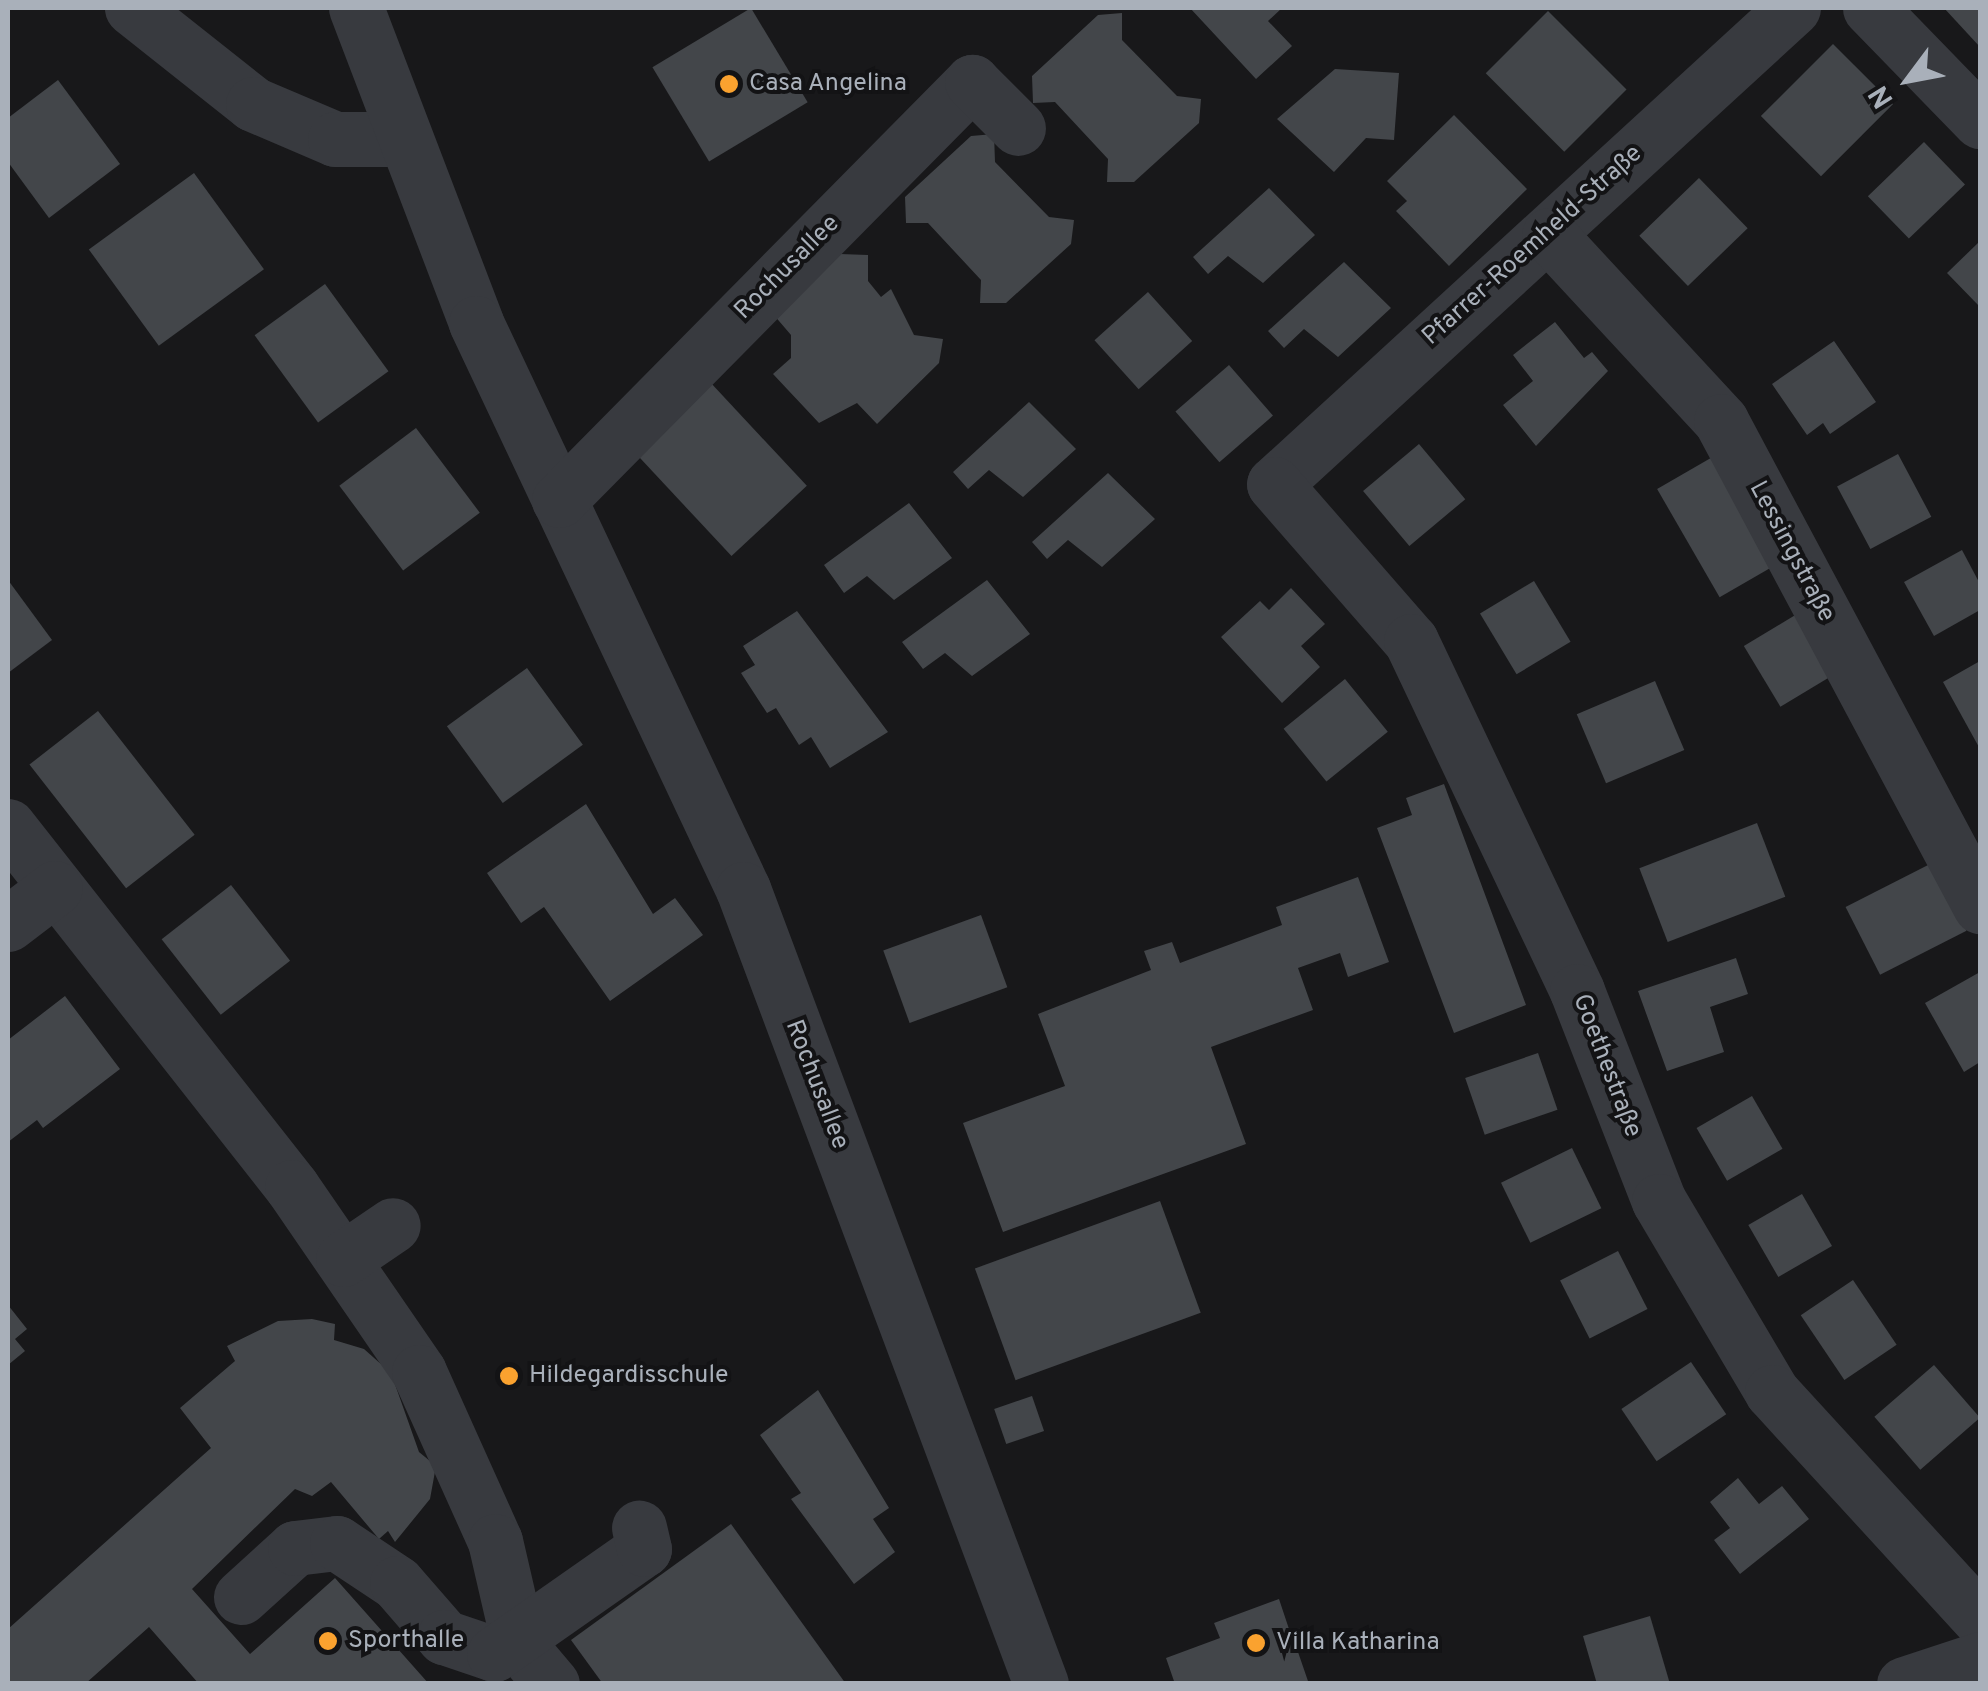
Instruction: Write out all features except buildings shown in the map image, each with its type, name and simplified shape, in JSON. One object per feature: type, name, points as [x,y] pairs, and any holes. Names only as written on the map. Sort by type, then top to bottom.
[{"type":"street","points":[[132,8],[253,104],[334,139],[400,139]]},
{"type":"street","name":"Rochusallee","points":[[356,8],[400,139],[559,500],[742,888],[1041,1684]]},
{"type":"street","name":"Pfarrer-Roemheld-Straße","points":[[1274,484],[1550,236],[1792,8]]},
{"type":"street","points":[[1870,8],[1980,121]]},
{"type":"street","name":"Rochusallee","points":[[559,500],[972,82],[1018,128]]},
{"type":"street","name":"Lessingstraße","points":[[1550,236],[1721,421],[1980,906]]},
{"type":"street","name":"Goethestraße","points":[[1274,484],[1411,641],[1538,904],[1659,1200],[1772,1392],[1980,1620]]},
{"type":"street","points":[[8,826],[343,1259],[458,1450],[536,1664]]},
{"type":"street","points":[[8,924],[55,888]]},
{"type":"street","points":[[343,1259],[393,1225]]},
{"type":"street","points":[[536,1664],[644,1550],[639,1528]]},
{"type":"street","points":[[241,1597],[295,1548],[337,1543],[397,1583],[466,1651],[536,1664]]},
{"type":"street","points":[[1904,1684],[1980,1659]]},
{"type":"place","name":"Casa Angelina","points":[[729,84]]},
{"type":"place","name":"Hildegardisschule","points":[[509,1376]]},
{"type":"place","name":"Sporthalle","points":[[328,1641]]},
{"type":"place","name":"Villa Katharina","points":[[1256,1643]]}]
